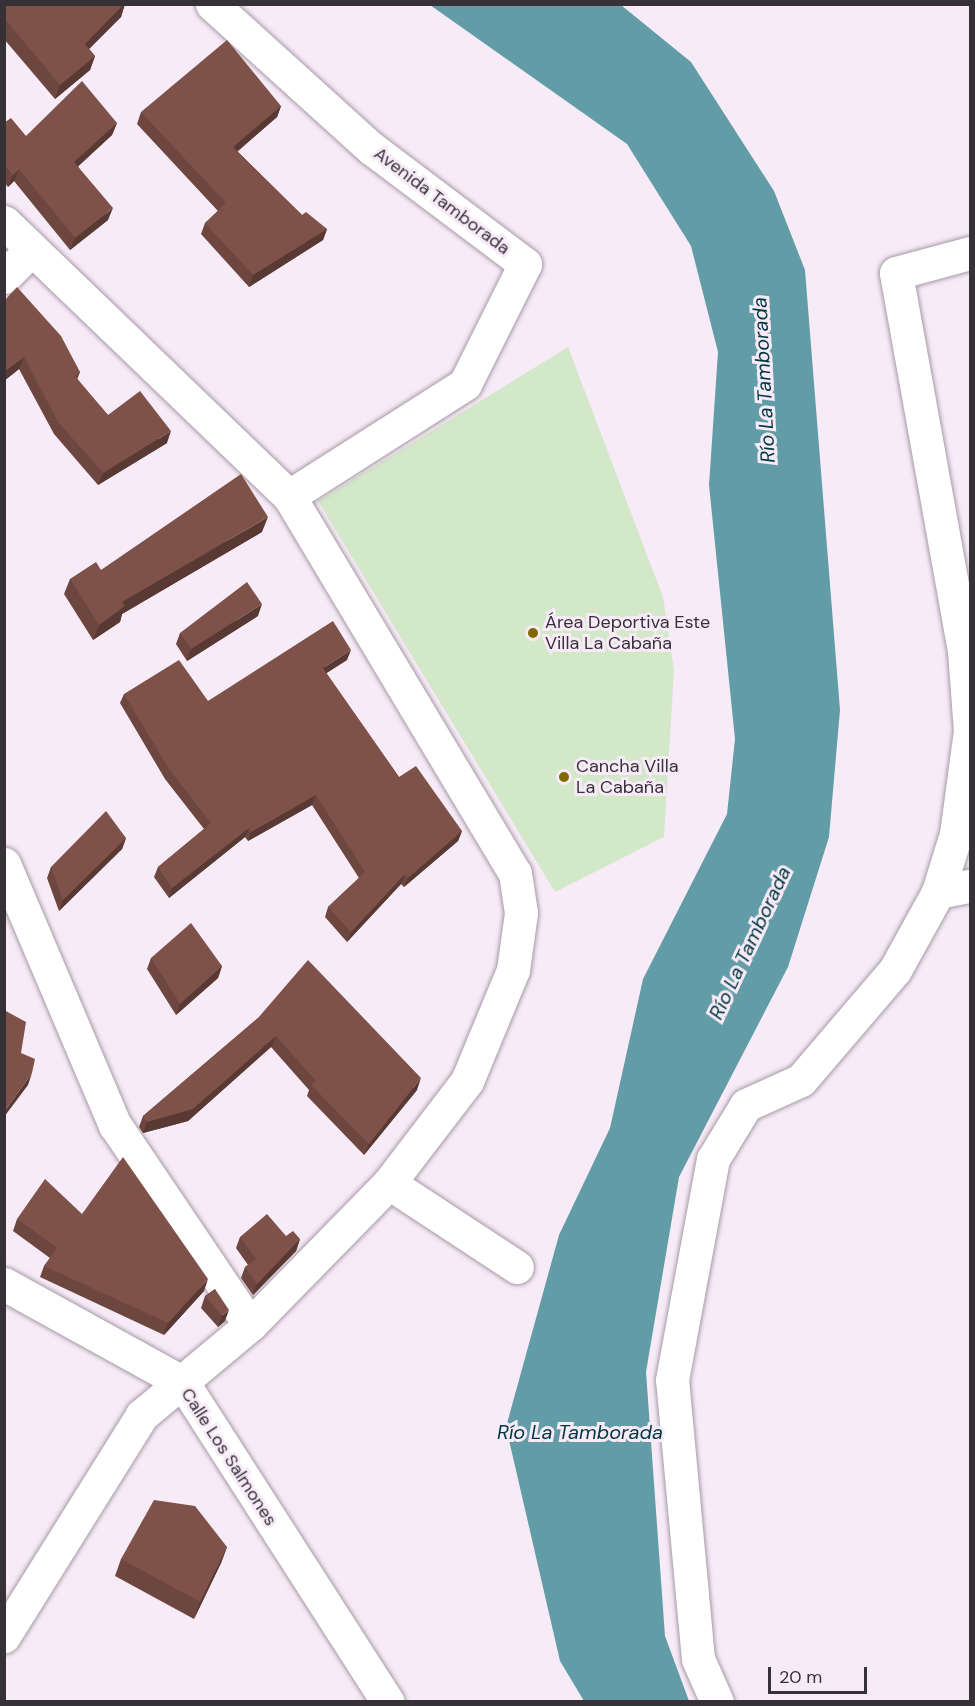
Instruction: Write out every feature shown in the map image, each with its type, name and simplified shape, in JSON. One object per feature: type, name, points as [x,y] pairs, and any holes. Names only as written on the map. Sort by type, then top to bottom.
[{"type":"street","name":"Avenida Tamborada","points":[[212,4],[371,148],[525,264],[465,384],[288,496]]},
{"type":"street","points":[[4,222],[29,252],[243,447],[288,496],[515,873],[521,913],[513,970],[467,1081],[389,1183],[250,1325],[142,1415],[4,1636]]},
{"type":"street","points":[[4,277],[29,252]]},
{"type":"street","points":[[717,1701],[698,1659],[672,1380],[712,1159],[746,1106],[801,1080],[895,970],[938,892],[956,834],[970,731],[967,650],[896,273],[970,253]]},
{"type":"street","points":[[4,864],[115,1125],[250,1325]]},
{"type":"street","points":[[938,892],[970,886]]},
{"type":"street","points":[[389,1183],[517,1267]]},
{"type":"street","name":"Calle Los Salmones","points":[[4,1284],[183,1383],[388,1701]]},
{"type":"green space","name":"Área Deportiva Este Villa La Cabaña","points":[[568,347],[663,597],[674,670],[664,837],[555,892],[318,501]]},
{"type":"water","name":"Río La Tamborada","points":[[430,5],[621,5],[691,62],[774,191],[805,270],[840,710],[829,837],[788,967],[679,1177],[646,1372],[665,1636],[689,1701],[584,1701],[560,1661],[506,1427],[559,1235],[610,1128],[643,979],[727,814],[735,739],[709,485],[718,352],[691,246],[627,144]]},
{"type":"building","points":[[4,4],[124,4],[85,44],[95,56],[60,85],[4,18]]},
{"type":"building","points":[[227,40],[281,106],[233,147],[302,215],[306,212],[327,229],[253,275],[205,223],[226,203],[141,112]]},
{"type":"building","points":[[82,81],[117,123],[74,162],[113,208],[75,238],[19,169],[13,175],[4,165],[4,123],[11,118],[26,136]]},
{"type":"building","points":[[17,287],[61,336],[80,372],[75,376],[108,415],[140,391],[171,431],[103,473],[58,422],[24,357],[4,372],[4,301]]},
{"type":"building","points":[[241,474],[268,517],[122,602],[125,606],[99,625],[70,579],[96,562],[101,570]]},
{"type":"building","points":[[247,582],[262,604],[191,649],[180,633]]},
{"type":"building","points":[[333,621],[351,650],[323,668],[399,777],[416,766],[462,831],[408,878],[405,874],[351,932],[328,907],[365,872],[316,795],[251,832],[249,828],[172,888],[158,867],[211,823],[169,769],[124,694],[179,660],[208,701]]},
{"type":"building","points":[[106,811],[126,838],[63,900],[51,867]]},
{"type":"building","points":[[191,923],[222,966],[180,1004],[151,958]]},
{"type":"building","points":[[308,960],[421,1078],[369,1144],[311,1085],[316,1081],[276,1036],[193,1109],[147,1122],[143,1116],[258,1018]]},
{"type":"building","points":[[4,1010],[26,1022],[21,1053],[35,1059],[32,1073],[4,1112]]},
{"type":"building","points":[[123,1157],[208,1279],[168,1323],[44,1266],[57,1248],[17,1219],[45,1179],[82,1214]]},
{"type":"building","points":[[267,1214],[286,1236],[293,1231],[300,1239],[257,1284],[245,1267],[256,1259],[240,1237]]},
{"type":"building","points":[[215,1289],[229,1310],[222,1316],[205,1296]]},
{"type":"building","points":[[154,1500],[195,1506],[227,1547],[200,1602],[121,1559]]},
{"type":"place","name":"Área Deportiva Este Villa La Cabaña","points":[[533,633]]},
{"type":"place","name":"Cancha Villa La Cabaña","points":[[564,777]]}]
